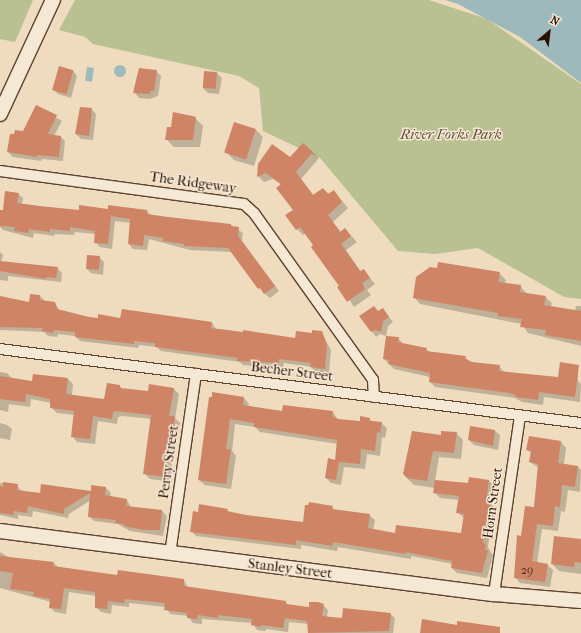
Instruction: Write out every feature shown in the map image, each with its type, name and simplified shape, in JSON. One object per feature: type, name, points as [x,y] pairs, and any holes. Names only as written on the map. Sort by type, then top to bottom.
[{"type":"main road","points":[[0,114],[53,0]]},
{"type":"main road","name":"Stanley Street","points":[[0,531],[170,554],[494,594],[581,601]]},
{"type":"street","name":"The Ridgeway","points":[[0,171],[244,204],[254,213],[374,380],[374,397]]},
{"type":"street","name":"Becher Street","points":[[0,349],[581,423]]},
{"type":"street","name":"Perry Street","points":[[170,554],[196,374]]},
{"type":"street","name":"Horn Street","points":[[494,594],[520,416]]},
{"type":"green space","points":[[0,0],[33,0],[15,42],[0,39]]},
{"type":"green space","name":"River Forks Park","points":[[75,0],[429,0],[487,19],[581,84],[581,299],[564,297],[478,248],[435,254],[398,251],[320,158],[263,131],[259,88],[239,76],[93,44],[85,37],[59,30]]},
{"type":"water","points":[[445,0],[581,0],[581,83],[520,37],[458,4]]},
{"type":"water","points":[[122,65],[125,66],[125,76],[118,77],[115,76],[114,69],[115,66]]},
{"type":"water","points":[[87,67],[94,68],[92,82],[85,81]]},
{"type":"building","points":[[59,66],[73,70],[67,94],[52,90]]},
{"type":"building","points":[[139,68],[157,70],[154,91],[150,91],[150,94],[133,93]]},
{"type":"building","points":[[204,71],[217,72],[216,89],[203,88]]},
{"type":"building","points":[[36,105],[57,115],[48,134],[61,136],[59,157],[37,155],[37,157],[7,152],[10,134],[14,134],[15,130],[23,131]]},
{"type":"building","points":[[80,107],[92,108],[89,136],[75,134]]},
{"type":"building","points":[[173,112],[196,117],[193,140],[165,140],[167,127],[171,127]]},
{"type":"building","points":[[234,122],[256,129],[246,160],[224,152]]},
{"type":"building","points":[[303,143],[313,152],[296,172],[313,195],[323,188],[328,194],[334,190],[342,202],[328,215],[340,232],[345,228],[351,236],[341,244],[360,271],[364,269],[370,278],[362,283],[365,289],[347,302],[337,287],[339,286],[311,247],[313,245],[300,227],[296,230],[285,215],[293,210],[276,188],[281,184],[266,173],[257,177],[258,164],[272,144],[290,157]]},
{"type":"building","points":[[5,191],[19,193],[17,203],[79,210],[79,205],[108,209],[108,205],[147,210],[147,214],[231,224],[231,226],[239,227],[238,236],[275,286],[264,294],[260,288],[258,289],[228,248],[184,246],[184,244],[163,241],[163,238],[144,235],[143,246],[128,244],[130,219],[111,216],[108,244],[94,243],[95,231],[70,227],[70,231],[50,229],[50,232],[29,229],[28,233],[14,231],[15,227],[0,226],[0,210],[3,210]]},
{"type":"building","points":[[87,255],[100,256],[99,270],[86,269]]},
{"type":"building","points":[[0,261],[58,267],[56,278],[46,277],[46,279],[0,271]]},
{"type":"building","points":[[438,262],[500,272],[498,282],[521,285],[520,292],[546,296],[544,305],[581,311],[581,341],[545,335],[546,330],[520,327],[522,319],[498,316],[498,313],[413,298],[416,277],[430,267],[437,268]]},
{"type":"building","points":[[30,294],[40,295],[40,300],[55,302],[57,309],[89,317],[98,318],[98,314],[120,318],[122,309],[212,322],[211,328],[243,332],[243,330],[295,338],[296,331],[312,333],[312,330],[322,331],[327,345],[325,369],[310,367],[311,363],[279,359],[279,363],[237,361],[238,358],[155,347],[155,343],[134,341],[134,344],[75,337],[75,332],[53,330],[53,333],[42,331],[43,328],[0,327],[0,296],[29,302]]},
{"type":"building","points":[[374,306],[378,311],[383,308],[389,317],[383,321],[381,332],[375,330],[371,332],[359,316]]},
{"type":"building","points":[[386,336],[399,337],[398,342],[427,348],[426,351],[466,356],[465,359],[472,362],[500,365],[499,371],[558,377],[560,362],[579,365],[575,397],[539,392],[538,400],[515,397],[516,395],[509,393],[429,382],[430,373],[388,364],[389,360],[383,359]]},
{"type":"building","points":[[33,374],[68,378],[66,394],[104,399],[107,383],[120,385],[120,388],[148,391],[149,384],[174,388],[169,416],[175,416],[170,446],[166,445],[164,465],[168,465],[166,477],[143,474],[151,415],[116,411],[113,412],[112,419],[93,416],[90,439],[71,437],[74,411],[50,408],[50,399],[26,394],[25,402],[0,399],[0,376],[32,381]]},
{"type":"building","points":[[212,392],[244,397],[243,405],[282,411],[283,405],[333,411],[332,416],[338,419],[360,421],[360,416],[370,418],[370,421],[382,422],[380,433],[377,432],[375,451],[361,449],[360,464],[339,462],[336,480],[325,478],[328,458],[335,460],[337,440],[254,427],[254,423],[230,419],[226,449],[231,450],[226,484],[198,480],[209,397],[212,397]]},
{"type":"building","points":[[470,426],[495,430],[493,446],[468,440]]},
{"type":"building","points":[[412,431],[441,435],[441,431],[457,432],[454,453],[433,451],[427,481],[407,478],[403,474]]},
{"type":"building","points":[[529,436],[561,441],[558,463],[578,466],[575,487],[562,485],[560,507],[555,506],[553,526],[537,524],[532,561],[548,564],[545,582],[514,578],[517,535],[521,536],[525,506],[534,507],[538,464],[529,462],[531,451],[526,450]]},
{"type":"building","points":[[469,477],[489,480],[486,504],[493,506],[490,520],[486,519],[483,543],[486,544],[485,550],[488,550],[482,573],[451,568],[452,561],[406,552],[406,554],[333,542],[332,546],[296,540],[296,545],[190,532],[193,511],[198,512],[199,504],[228,509],[227,511],[246,515],[303,522],[305,505],[308,505],[309,502],[333,506],[332,509],[370,514],[368,528],[395,533],[396,525],[461,533],[464,514],[456,513],[459,496],[433,493],[435,480],[468,483]]},
{"type":"building","points":[[3,482],[18,484],[17,490],[40,493],[41,484],[91,491],[91,485],[106,487],[105,495],[127,499],[126,506],[162,510],[160,530],[144,530],[124,526],[125,524],[115,523],[116,520],[88,517],[90,493],[64,509],[64,514],[28,506],[27,513],[14,511],[13,515],[0,513],[0,486],[3,487]]},
{"type":"building","points":[[554,536],[581,539],[581,563],[575,562],[574,567],[551,564]]},
{"type":"building","points":[[0,556],[54,562],[53,566],[117,575],[118,570],[184,579],[184,586],[286,601],[286,604],[309,607],[309,602],[318,602],[324,604],[322,616],[342,618],[343,608],[391,613],[389,631],[308,633],[307,621],[285,618],[283,628],[261,625],[261,627],[251,625],[252,619],[218,615],[218,618],[198,615],[197,619],[187,618],[187,613],[164,610],[165,603],[125,599],[124,603],[108,601],[107,609],[95,608],[95,592],[64,588],[61,609],[49,608],[50,599],[33,596],[34,592],[10,589],[13,573],[0,571]]},
{"type":"building","points":[[422,619],[457,625],[457,621],[500,627],[500,633],[420,633]]}]
